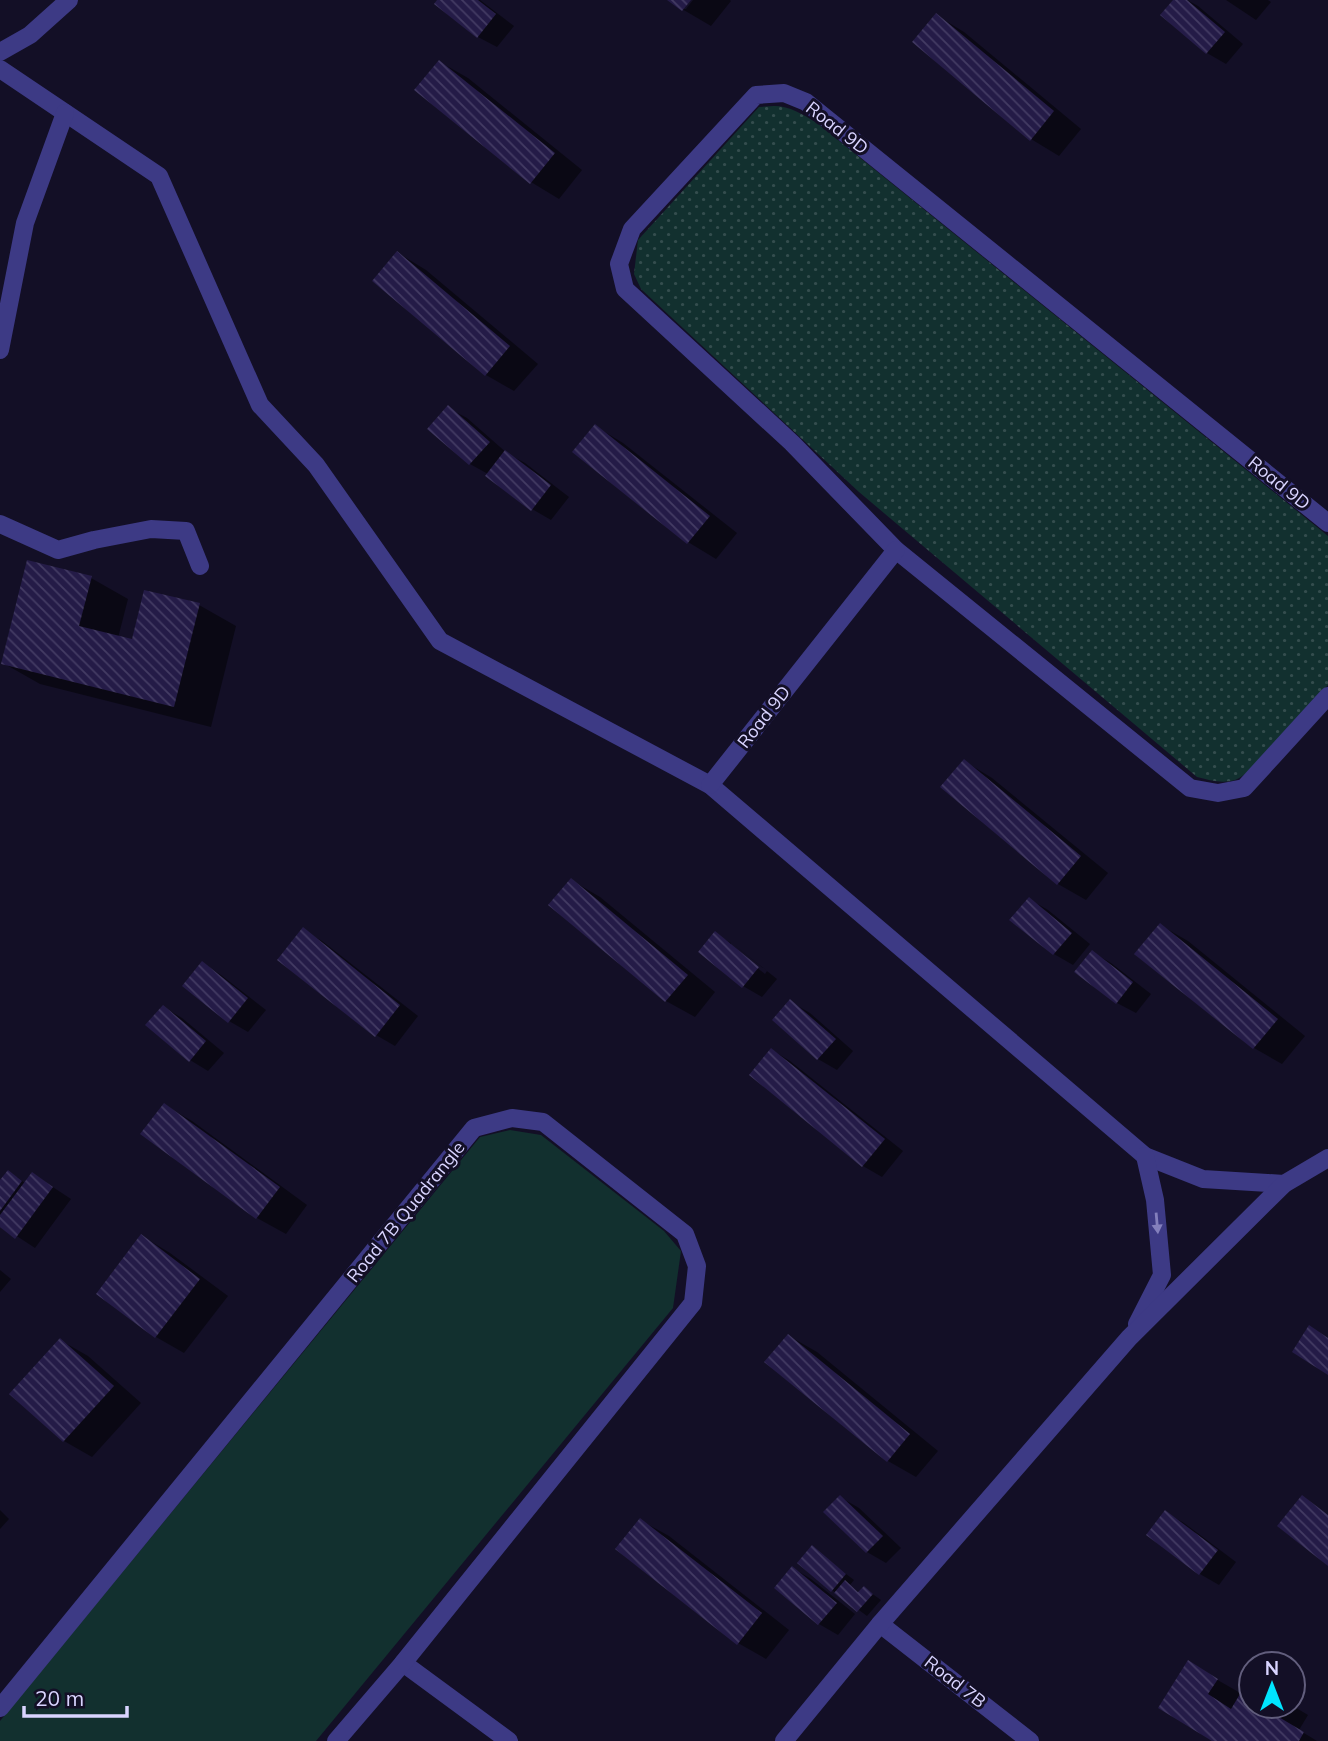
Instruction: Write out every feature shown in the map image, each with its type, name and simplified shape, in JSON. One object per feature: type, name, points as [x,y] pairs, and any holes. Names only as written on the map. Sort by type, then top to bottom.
[{"type":"street","points":[[0,52],[30,35],[69,0]]},
{"type":"street","points":[[0,69],[159,176],[260,405],[316,465],[440,641],[710,785],[1145,1156],[1203,1179],[1284,1184]]},
{"type":"street","name":"Road 9D","points":[[1328,523],[806,102],[784,93],[756,95],[632,229],[619,264],[625,289],[792,443],[896,550],[1190,788],[1218,793],[1244,788],[1328,696]]},
{"type":"street","points":[[0,351],[25,223],[65,113]]},
{"type":"street","points":[[0,524],[58,550],[151,529],[186,531],[200,566]]},
{"type":"street","name":"Road 9D","points":[[710,785],[896,550]]},
{"type":"street","name":"Road 7B Quadrangle","points":[[0,1708],[474,1128],[512,1118],[543,1122],[685,1234],[697,1266],[693,1303],[403,1663],[336,1741]]},
{"type":"street","points":[[1129,1338],[1162,1275],[1155,1199],[1145,1156]]},
{"type":"street","points":[[784,1741],[880,1623],[1129,1338],[1284,1184],[1328,1157]]},
{"type":"street","name":"Road 7B","points":[[880,1623],[1030,1741]]},
{"type":"street","points":[[403,1663],[509,1741]]},
{"type":"green space","points":[[759,107],[791,109],[817,123],[1328,536],[1328,685],[1244,775],[1225,782],[1197,777],[859,492],[641,289],[634,274],[638,240]]},
{"type":"green space","points":[[510,1130],[541,1135],[664,1231],[681,1251],[673,1308],[316,1741],[0,1741],[0,1721],[480,1137]]},
{"type":"building","points":[[437,0],[478,0],[496,14],[477,38],[434,4]]},
{"type":"building","points":[[667,0],[691,0],[682,11]]},
{"type":"building","points":[[1173,0],[1187,0],[1225,32],[1206,54],[1160,15]]},
{"type":"building","points":[[936,13],[1054,111],[1030,141],[912,42]]},
{"type":"building","points":[[439,60],[555,153],[530,184],[414,90]]},
{"type":"building","points":[[397,251],[510,346],[485,376],[372,281]]},
{"type":"building","points":[[448,405],[490,442],[469,465],[427,429]]},
{"type":"building","points":[[595,424],[710,516],[687,544],[572,452]]},
{"type":"building","points":[[505,450],[551,485],[531,511],[485,476]]},
{"type":"building","points":[[27,560],[92,576],[79,626],[132,639],[144,590],[200,603],[174,707],[1,664]]},
{"type":"building","points":[[964,759],[1081,856],[1057,885],[940,787]]},
{"type":"building","points":[[571,878],[688,975],[665,1002],[548,905]]},
{"type":"building","points":[[1029,897],[1072,933],[1053,955],[1009,920]]},
{"type":"building","points":[[1160,923],[1278,1019],[1253,1049],[1134,954]]},
{"type":"building","points":[[303,927],[400,1005],[375,1037],[277,960]]},
{"type":"building","points":[[715,931],[759,967],[742,988],[698,952]]},
{"type":"building","points":[[1092,950],[1133,982],[1116,1004],[1074,972]]},
{"type":"building","points":[[202,961],[248,998],[228,1023],[182,986]]},
{"type":"building","points":[[790,999],[836,1039],[817,1060],[772,1020]]},
{"type":"building","points":[[163,1005],[206,1041],[189,1062],[145,1025]]},
{"type":"building","points":[[771,1048],[885,1139],[862,1167],[749,1075]]},
{"type":"building","points":[[164,1103],[280,1187],[256,1219],[140,1134]]},
{"type":"building","points":[[8,1170],[22,1181],[0,1211],[0,1180]]},
{"type":"building","points":[[32,1172],[53,1187],[15,1239],[0,1227],[0,1215]]},
{"type":"building","points":[[141,1234],[200,1279],[155,1338],[96,1294]]},
{"type":"building","points":[[1309,1325],[1328,1338],[1328,1375],[1292,1352]]},
{"type":"building","points":[[788,1334],[910,1434],[887,1462],[764,1362]]},
{"type":"building","points":[[60,1338],[114,1386],[63,1442],[9,1394]]},
{"type":"building","points":[[840,1495],[883,1536],[866,1553],[823,1512]]},
{"type":"building","points":[[1302,1495],[1328,1515],[1328,1566],[1277,1526]]},
{"type":"building","points":[[1165,1510],[1218,1550],[1199,1575],[1146,1535]]},
{"type":"building","points":[[640,1518],[762,1613],[737,1645],[615,1549]]},
{"type":"building","points":[[812,1545],[846,1574],[831,1592],[797,1563]]},
{"type":"building","points":[[792,1566],[837,1603],[818,1625],[774,1588]]},
{"type":"building","points":[[845,1580],[858,1592],[864,1586],[873,1594],[857,1612],[834,1593]]},
{"type":"building","points":[[1188,1660],[1218,1679],[1208,1694],[1231,1709],[1237,1699],[1237,1720],[1284,1720],[1304,1732],[1299,1741],[1212,1741],[1158,1708]]}]
